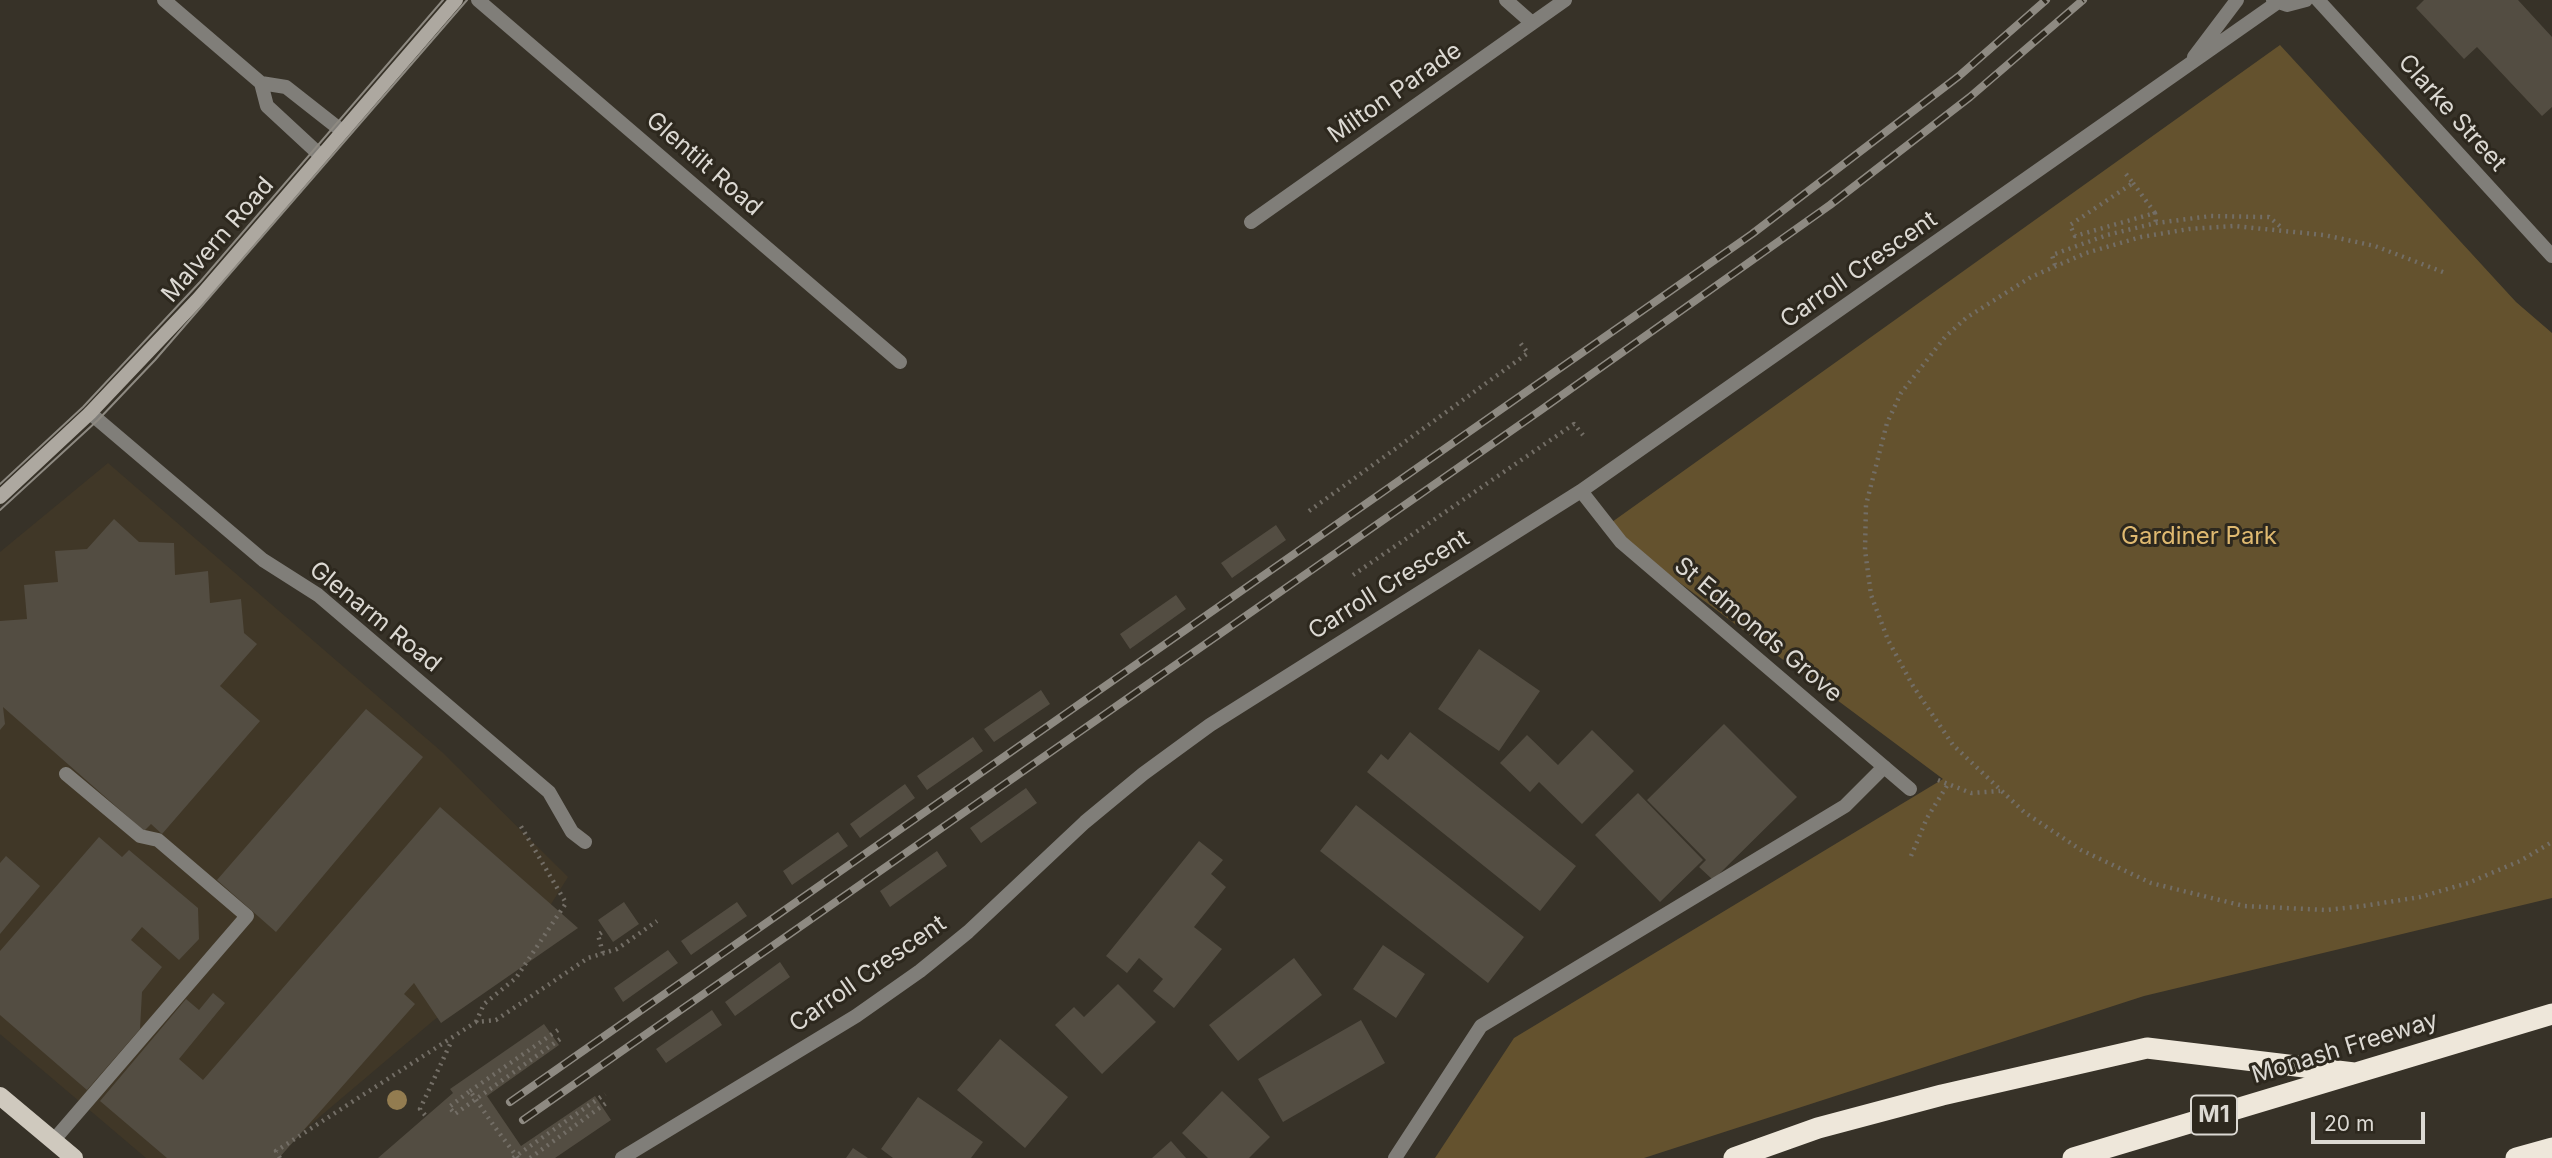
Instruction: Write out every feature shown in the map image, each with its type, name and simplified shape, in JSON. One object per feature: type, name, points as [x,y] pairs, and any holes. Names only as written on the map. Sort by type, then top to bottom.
[{"type":"highway","name":"Monash Freeway","points":[[2073,1158],[2552,1013]]},
{"type":"highway","points":[[1734,1158],[1818,1128],[1942,1095],[2147,1048],[2354,1073]]},
{"type":"highway","points":[[2516,1158],[2552,1148]]},
{"type":"main road","name":"Malvern Road","points":[[0,498],[90,413],[199,298],[456,0]]},
{"type":"main road","points":[[0,1096],[74,1158]]},
{"type":"street","points":[[163,0],[261,83],[286,87],[342,131]]},
{"type":"street","name":"Glentilt Road","points":[[478,0],[900,362]]},
{"type":"street","points":[[1506,0],[1532,23]]},
{"type":"street","name":"Milton Parade","points":[[1251,222],[1565,0]]},
{"type":"street","name":"Carroll Crescent","points":[[2191,61],[2237,0]]},
{"type":"street","points":[[2276,1],[2287,5],[2306,0]]},
{"type":"street","name":"Clarke Street","points":[[2318,0],[2552,257]]},
{"type":"street","name":"Carroll Crescent","points":[[622,1158],[856,1016],[920,971],[968,932],[1085,822],[1143,774],[1210,725],[1581,491],[2103,127],[2191,61],[2230,38],[2276,1]]},
{"type":"street","points":[[261,83],[267,106],[321,156]]},
{"type":"street","name":"Glenarm Road","points":[[90,413],[263,560],[318,594],[549,792],[572,832],[585,842]]},
{"type":"street","name":"St Edmonds Grove","points":[[1581,491],[1621,542],[1910,789]]},
{"type":"street","points":[[1395,1158],[1481,1026],[1845,806],[1884,767]]},
{"type":"street","points":[[53,1141],[247,916],[158,840],[140,836],[66,774]]},
{"type":"path","points":[[2126,174],[2155,213],[2156,223]]},
{"type":"path","points":[[2133,183],[2070,225],[2075,236],[2155,213]]},
{"type":"path","points":[[2056,265],[2052,255],[2156,223],[2211,216],[2269,217],[2283,229]]},
{"type":"path","points":[[2443,272],[2375,246],[2283,229],[2234,226],[2189,229],[2141,237],[2056,265],[1966,318],[1945,337],[1901,393],[1887,423],[1866,505],[1865,551],[1871,595],[1888,640],[1913,686],[1953,745],[2024,812],[2081,850],[2151,883],[2244,906],[2326,909],[2420,897],[2468,883],[2520,861],[2552,842]]},
{"type":"path","points":[[1309,511],[1528,354],[1518,340]]},
{"type":"path","points":[[1353,575],[1574,424],[1583,435]]},
{"type":"path","points":[[1938,780],[1971,793],[2001,791]]},
{"type":"path","points":[[1911,856],[1927,818],[1948,785]]},
{"type":"path","points":[[280,1158],[276,1151],[476,1022],[485,1004],[516,978],[566,903],[519,823]]},
{"type":"path","points":[[476,1022],[496,1020],[588,957],[617,949],[657,921]]},
{"type":"path","points":[[603,954],[598,935],[605,930]]},
{"type":"path","points":[[558,1030],[449,1107],[455,1114],[563,1037]]},
{"type":"path","points":[[425,1115],[420,1109],[452,1039]]},
{"type":"path","points":[[470,1091],[515,1158],[605,1094]]},
{"type":"path","points":[[530,1158],[610,1101]]},
{"type":"shaded area","points":[[108,463],[442,752],[568,877],[511,968],[434,1020],[271,1158],[146,1158],[0,1034],[0,552]]},
{"type":"green space","name":"Gardiner Park","points":[[2280,45],[2516,302],[2552,333],[2552,898],[2144,996],[1644,1158],[1435,1158],[1514,1038],[1943,779],[1605,527]]},
{"type":"building","points":[[2424,0],[2518,0],[2552,37],[2552,107],[2542,116],[2477,47],[2464,59],[2416,8]]},
{"type":"building","points":[[114,519],[139,542],[174,543],[175,575],[208,571],[210,603],[241,599],[244,633],[257,644],[220,686],[260,721],[162,834],[151,824],[144,831],[3,707],[5,724],[0,730],[0,621],[27,619],[24,585],[58,582],[55,551],[87,549]]},
{"type":"building","points":[[1276,525],[1286,540],[1232,578],[1221,563]]},
{"type":"building","points":[[1176,595],[1186,609],[1130,649],[1120,634]]},
{"type":"building","points":[[1479,649],[1540,691],[1499,751],[1438,709]]},
{"type":"building","points":[[1041,690],[1050,704],[994,742],[984,729]]},
{"type":"building","points":[[366,709],[423,757],[276,932],[217,880]]},
{"type":"building","points":[[1724,724],[1797,797],[1713,880],[1699,867],[1706,860],[1647,800]]},
{"type":"building","points":[[1592,730],[1634,771],[1582,824],[1539,782],[1530,792],[1500,763],[1527,735],[1558,765]]},
{"type":"building","points":[[1410,732],[1576,866],[1540,911],[1367,772],[1381,754],[1388,760]]},
{"type":"building","points":[[973,737],[983,751],[927,790],[917,776]]},
{"type":"building","points":[[905,784],[915,798],[860,838],[850,824]]},
{"type":"building","points":[[1026,788],[1037,803],[981,843],[970,828]]},
{"type":"building","points":[[1638,793],[1703,860],[1660,902],[1595,835]]},
{"type":"building","points":[[1356,805],[1524,937],[1488,983],[1320,851]]},
{"type":"building","points":[[440,807],[578,928],[441,1023],[414,983],[404,994],[415,1004],[279,1158],[167,1158],[100,1101],[186,999],[199,1010],[213,993],[225,1003],[179,1059],[203,1080]]},
{"type":"building","points":[[838,832],[848,846],[792,885],[783,871]]},
{"type":"building","points":[[99,837],[122,857],[129,850],[198,908],[199,939],[179,960],[142,927],[131,940],[162,967],[142,992],[140,1029],[87,1090],[0,1015],[0,951]]},
{"type":"building","points":[[1199,841],[1223,860],[1211,874],[1226,887],[1194,927],[1222,949],[1174,1008],[1153,991],[1163,979],[1139,958],[1127,973],[1106,956]]},
{"type":"building","points":[[937,851],[947,866],[890,907],[880,891]]},
{"type":"building","points":[[6,856],[40,886],[0,934],[0,863]]},
{"type":"building","points":[[624,902],[639,924],[613,942],[598,920]]},
{"type":"building","points":[[737,902],[747,916],[691,955],[681,941]]},
{"type":"building","points":[[1383,945],[1425,974],[1396,1018],[1353,989]]},
{"type":"building","points":[[668,950],[678,963],[623,1002],[614,988]]},
{"type":"building","points":[[1294,958],[1322,995],[1238,1061],[1209,1025]]},
{"type":"building","points":[[780,962],[790,977],[735,1016],[725,1002]]},
{"type":"building","points":[[1118,984],[1156,1022],[1102,1074],[1055,1025],[1074,1007],[1084,1017]]},
{"type":"building","points":[[712,1010],[722,1025],[666,1063],[656,1049]]},
{"type":"building","points":[[1361,1020],[1385,1063],[1283,1122],[1258,1079]]},
{"type":"building","points":[[544,1024],[559,1045],[487,1096],[521,1146],[595,1096],[611,1120],[555,1158],[378,1158],[453,1093],[450,1089]]},
{"type":"building","points":[[1000,1039],[1068,1097],[1025,1148],[957,1090]]},
{"type":"building","points":[[1222,1091],[1270,1137],[1249,1158],[1208,1158],[1182,1133]]},
{"type":"building","points":[[918,1097],[983,1142],[971,1158],[893,1158],[881,1149]]},
{"type":"building","points":[[1171,1141],[1186,1158],[1152,1158]]},
{"type":"building","points":[[853,1148],[868,1158],[846,1158]]},
{"type":"tram line","points":[[0,484],[83,407],[200,282],[443,0]]},
{"type":"tram line","points":[[0,510],[98,420],[155,360],[467,0]]},
{"type":"railway","points":[[510,1102],[1752,234],[1959,76],[2046,0]]},
{"type":"railway","points":[[523,1120],[1541,410],[1830,205],[1970,97],[2083,0]]}]
